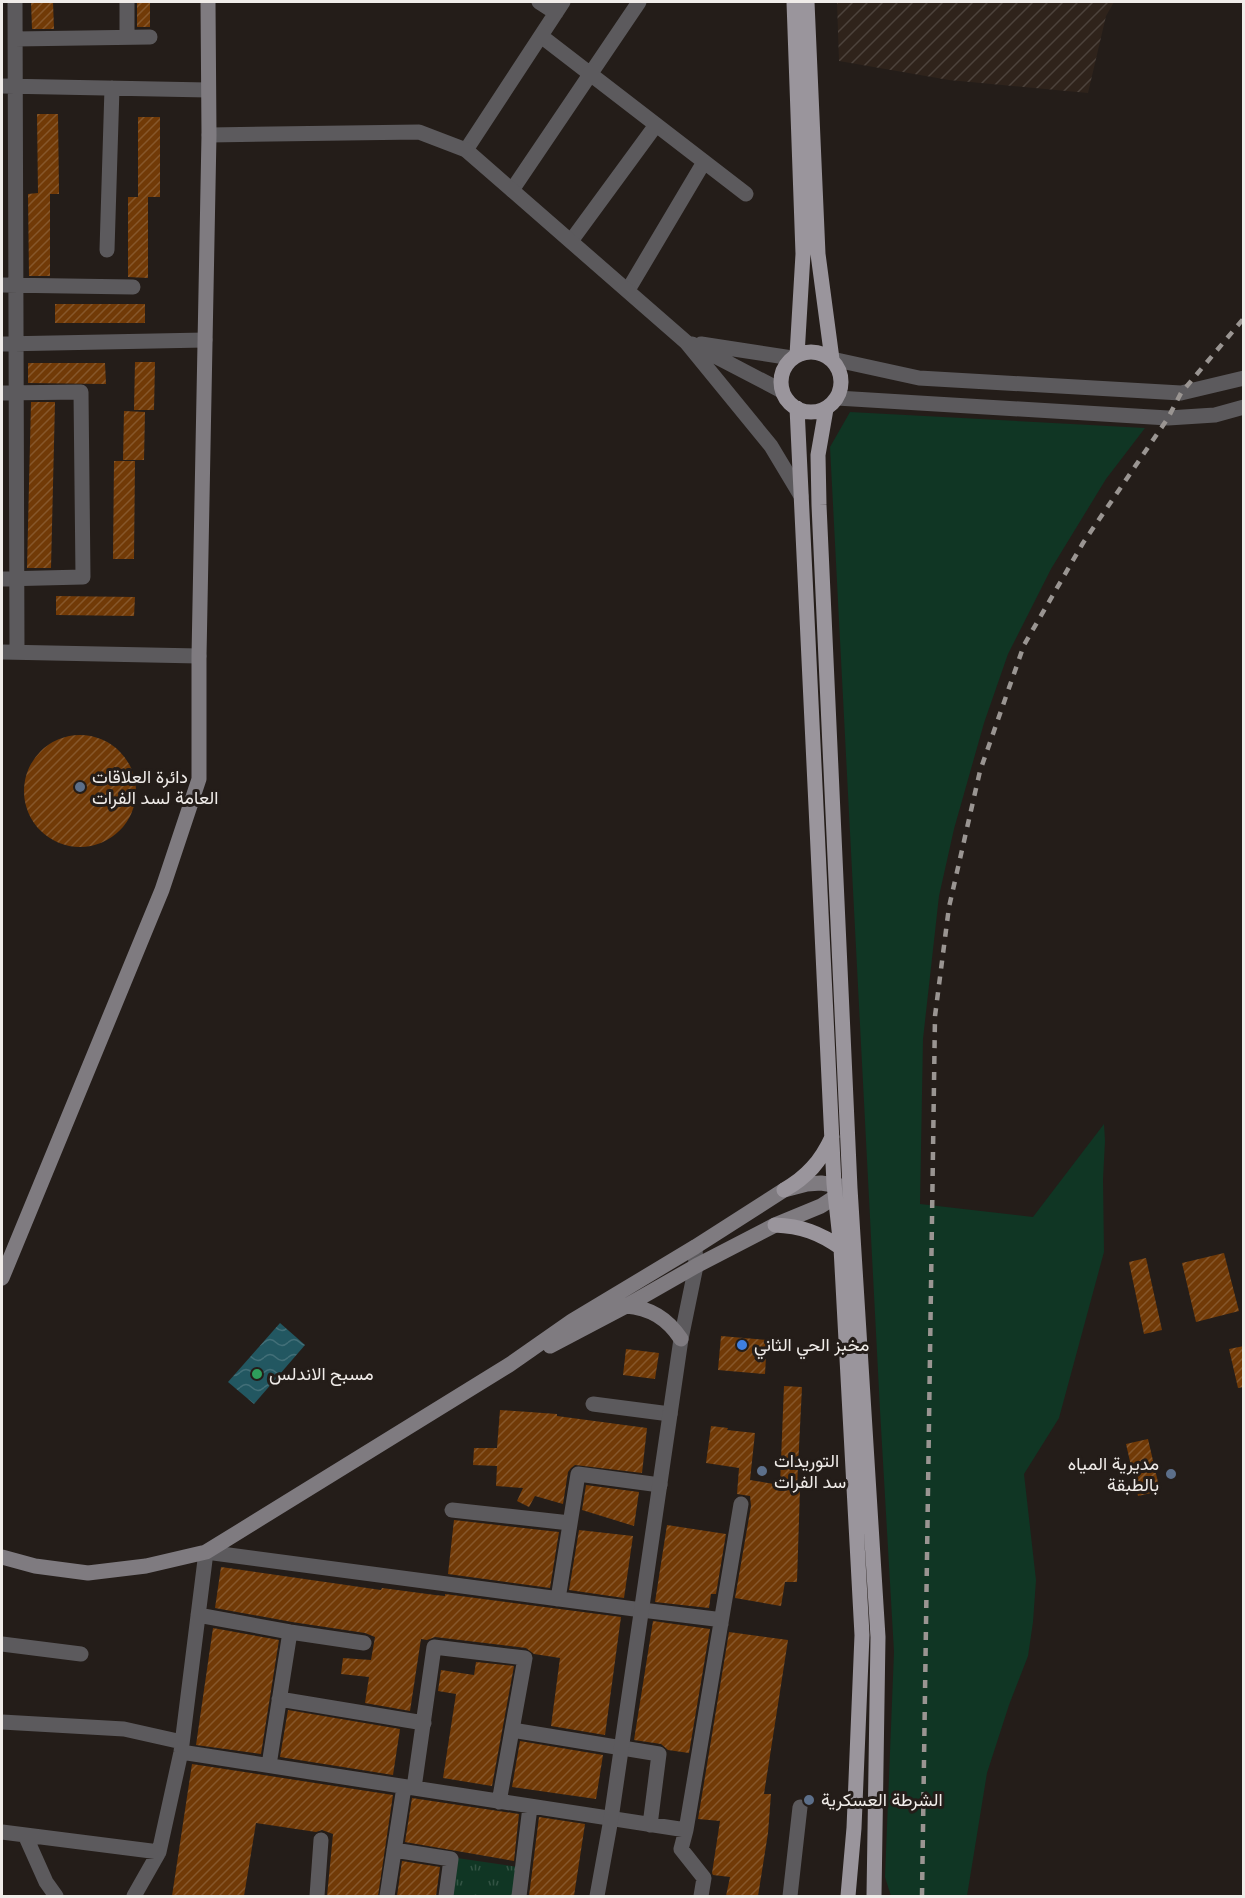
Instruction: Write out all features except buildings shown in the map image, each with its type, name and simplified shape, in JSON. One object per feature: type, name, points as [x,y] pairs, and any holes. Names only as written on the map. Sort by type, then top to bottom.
[{"type":"main road","points":[[2,1278],[162,890],[200,779],[199,656],[209,135],[208,2]]},
{"type":"main road","points":[[794,357],[803,254],[795,2]]},
{"type":"main road","points":[[807,2],[818,254],[832,359],[838,367],[842,385],[831,404],[818,455],[819,505],[850,1188],[878,1637],[874,1896]]},
{"type":"main road","points":[[831,404],[809,412],[797,408],[786,399],[782,391],[782,373],[794,357],[808,352],[816,352],[832,359]]},
{"type":"main road","points":[[797,408],[832,1137],[841,1248],[861,1635],[854,1828],[848,1896]]},
{"type":"main road","points":[[2,1557],[35,1566],[88,1573],[146,1566],[206,1552],[509,1365],[572,1321],[784,1190],[818,1163],[832,1137]]},
{"type":"main road","points":[[784,1190],[807,1184],[835,1191]]},
{"type":"main road","points":[[509,1365],[626,1306],[835,1191],[850,1188]]},
{"type":"main road","points":[[775,1225],[796,1227],[817,1233],[841,1248]]},
{"type":"main road","points":[[626,1306],[637,1307],[658,1315],[667,1321],[681,1339]]},
{"type":"street","points":[[15,2],[15,39],[8,86],[9,652],[199,656]]},
{"type":"street","points":[[127,2],[127,37]]},
{"type":"street","points":[[466,150],[560,7],[539,2]]},
{"type":"street","points":[[512,190],[639,2]]},
{"type":"street","points":[[541,36],[746,194]]},
{"type":"street","points":[[15,39],[150,37]]},
{"type":"street","points":[[8,86],[208,90]]},
{"type":"street","points":[[107,250],[112,88]]},
{"type":"street","points":[[571,241],[656,125]]},
{"type":"street","points":[[209,135],[419,132],[466,150],[686,342],[771,446],[801,496]]},
{"type":"street","points":[[628,290],[704,162]]},
{"type":"street","points":[[8,285],[133,286]]},
{"type":"street","points":[[9,344],[205,340]]},
{"type":"street","points":[[686,342],[794,357]]},
{"type":"street","points":[[686,342],[782,391]]},
{"type":"street","points":[[832,359],[919,378],[1181,393],[1244,378]]},
{"type":"street","points":[[9,393],[81,392],[83,577],[9,579]]},
{"type":"street","points":[[831,404],[1168,418],[1215,415],[1244,407]]},
{"type":"street","points":[[597,1896],[622,1748],[681,1339],[696,1266],[695,1247]]},
{"type":"street","points":[[593,1404],[670,1414]]},
{"type":"street","points":[[558,1599],[578,1474],[660,1485]]},
{"type":"street","points":[[701,1896],[704,1878],[681,1849],[741,1504]]},
{"type":"street","points":[[452,1510],[570,1523]]},
{"type":"street","points":[[134,1896],[159,1852],[182,1747],[206,1552],[715,1618],[721,1624]]},
{"type":"street","points":[[198,1615],[364,1643]]},
{"type":"street","points":[[269,1766],[290,1632]]},
{"type":"street","points":[[2,1644],[81,1654]]},
{"type":"street","points":[[387,1896],[394,1850],[424,1723],[434,1647],[525,1658],[500,1802]]},
{"type":"street","points":[[279,1699],[424,1723]]},
{"type":"street","points":[[2,1722],[124,1729],[182,1747],[269,1766],[686,1830]]},
{"type":"street","points":[[512,1730],[659,1754],[650,1825]]},
{"type":"street","points":[[519,1896],[530,1806]]},
{"type":"street","points":[[790,1896],[800,1807]]},
{"type":"street","points":[[2,1832],[159,1852]]},
{"type":"street","points":[[25,1835],[46,1882],[56,1896]]},
{"type":"street","points":[[316,1896],[321,1840]]},
{"type":"street","points":[[394,1850],[451,1858],[446,1896]]},
{"type":"shaded area","points":[[837,2],[1114,2],[1106,16],[1088,93],[949,80],[839,61]]},
{"type":"green space","points":[[850,412],[1145,428],[1106,479],[1051,569],[1008,654],[984,723],[954,829],[939,896],[923,1039],[920,1204],[1033,1217],[1104,1124],[1105,1141],[1104,1252],[1059,1418],[1024,1474],[1036,1580],[1033,1622],[1028,1656],[987,1773],[967,1896],[891,1896],[885,1877],[894,1652],[830,447]]},
{"type":"green space","points":[[457,1858],[518,1867],[514,1896],[451,1896]]},
{"type":"water","points":[[280,1323],[305,1345],[254,1404],[228,1382]]},
{"type":"railway","points":[[922,1896],[935,1016],[949,907],[980,771],[1024,645],[1083,543],[1168,418],[1181,393],[1244,318]]},
{"type":"place","name":"دائرة العلاقات العامة لسد الفرات","points":[[80,787]]},
{"type":"place","name":"مخبز الحي الثاني","points":[[742,1345]]},
{"type":"place","name":"مسبح الاندلس","points":[[257,1374]]},
{"type":"place","name":"التوريدات سد الفرات","points":[[762,1471]]},
{"type":"place","name":"مديرية المياه بالطبقة","points":[[1171,1474]]},
{"type":"place","name":"الشرطة العسكرية","points":[[809,1800]]}]
